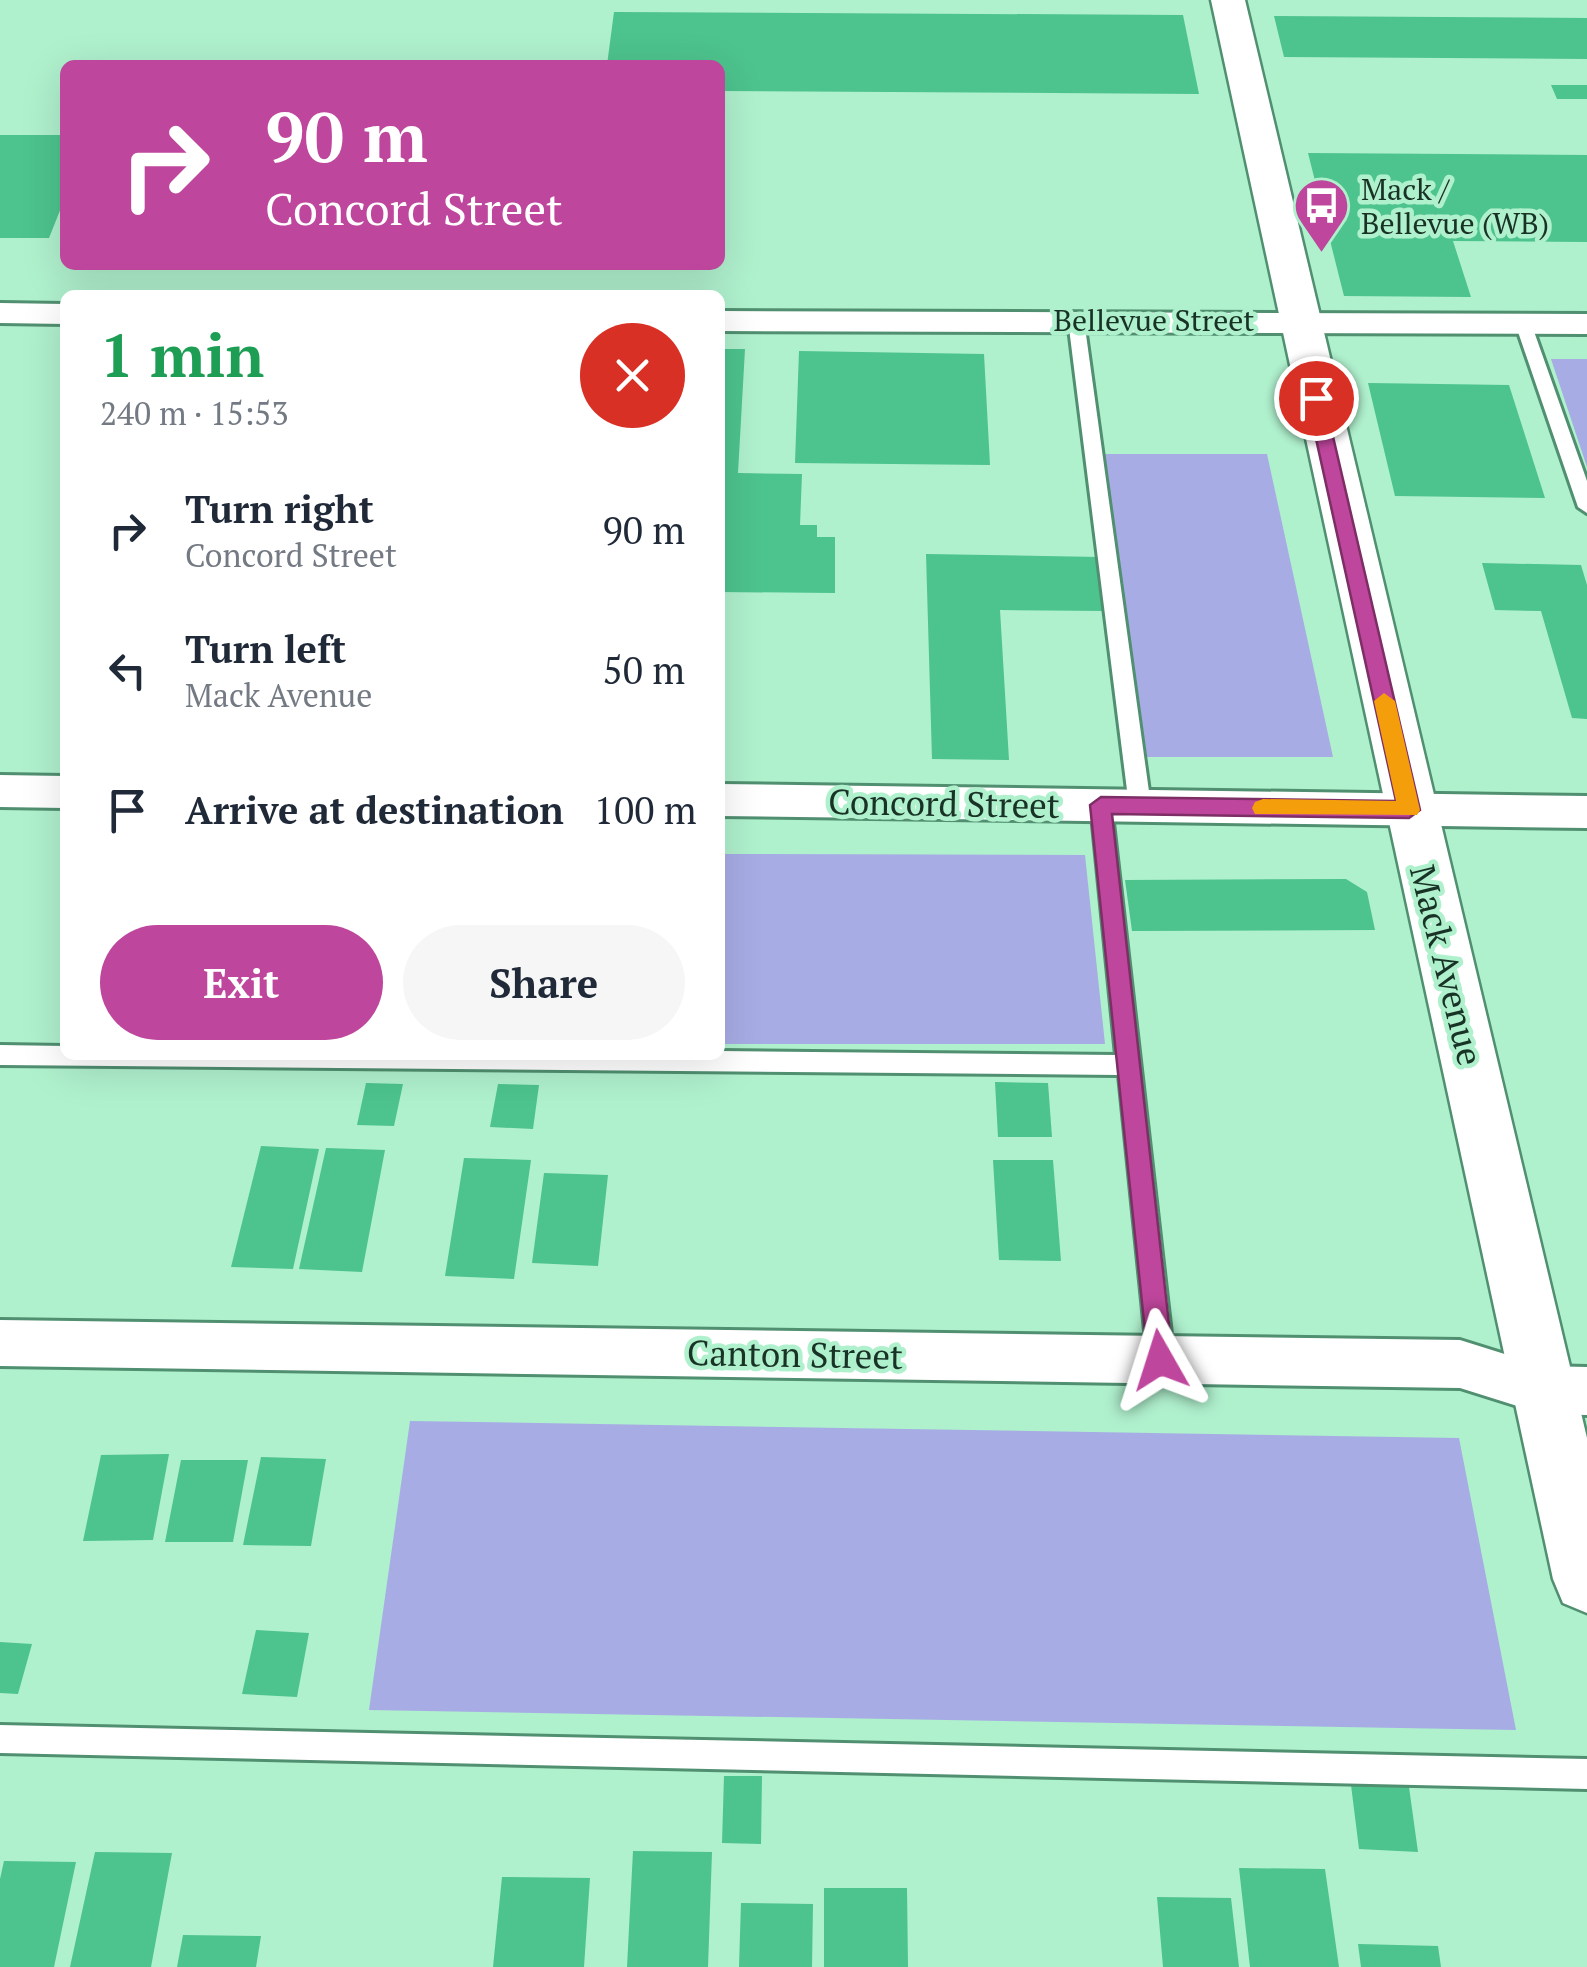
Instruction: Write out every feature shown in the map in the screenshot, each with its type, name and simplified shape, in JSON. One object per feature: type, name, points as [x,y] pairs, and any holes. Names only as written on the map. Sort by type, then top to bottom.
[{"type":"main road","name":"Mack Avenue","points":[[1228,0],[1409,810],[1565,1390],[1587,1579]]},
{"type":"street","points":[[0,313],[60,314]]},
{"type":"street","name":"Bellevue Street","points":[[725,321],[1587,324]]},
{"type":"street","points":[[0,791],[60,792]]},
{"type":"street","name":"Concord Street","points":[[725,800],[1587,812]]},
{"type":"street","name":"Canton Street","points":[[0,1342],[1460,1364],[1565,1390]]},
{"type":"lane","points":[[1076,320],[1140,806]]},
{"type":"lane","points":[[1523,323],[1587,507]]},
{"type":"lane","points":[[1101,805],[1160,1360]]},
{"type":"lane","points":[[0,1056],[60,1056]]},
{"type":"lane","points":[[502,1060],[1130,1065]]},
{"type":"lane","points":[[0,1738],[1587,1774]]},
{"type":"shaded area","points":[[1551,359],[1587,359],[1587,467]]},
{"type":"shaded area","points":[[1103,454],[1267,454],[1333,757],[1147,757]]},
{"type":"shaded area","points":[[725,854],[1085,855],[1105,1044],[725,1044]]},
{"type":"shaded area","points":[[410,1421],[1459,1438],[1516,1730],[369,1710]]},
{"type":"building","points":[[614,12],[1183,15],[1199,94],[725,91],[725,60],[608,60]]},
{"type":"building","points":[[1274,16],[1587,18],[1587,59],[1284,57]]},
{"type":"building","points":[[1551,85],[1587,85],[1587,99],[1557,99]]},
{"type":"building","points":[[0,135],[60,135],[60,210],[49,238],[0,238]]},
{"type":"building","points":[[1308,153],[1587,155],[1587,242],[1453,241],[1471,297],[1344,296]]},
{"type":"building","points":[[725,349],[745,349],[738,473],[802,474],[800,525],[817,525],[817,537],[835,537],[835,593],[725,592]]},
{"type":"building","points":[[799,351],[984,354],[990,465],[795,463]]},
{"type":"building","points":[[1368,383],[1509,385],[1545,498],[1395,496]]},
{"type":"building","points":[[926,554],[1100,557],[1106,611],[1000,610],[1009,760],[932,759]]},
{"type":"building","points":[[1482,563],[1581,565],[1587,585],[1587,719],[1572,718],[1541,611],[1495,610]]},
{"type":"building","points":[[1346,879],[1367,892],[1375,930],[1132,931],[1125,880]]},
{"type":"building","points":[[995,1082],[1048,1083],[1052,1137],[998,1137]]},
{"type":"building","points":[[366,1083],[403,1084],[394,1126],[357,1125]]},
{"type":"building","points":[[498,1084],[539,1085],[533,1129],[490,1127]]},
{"type":"building","points":[[261,1146],[319,1149],[293,1269],[231,1267]]},
{"type":"building","points":[[326,1148],[385,1150],[362,1272],[299,1269]]},
{"type":"building","points":[[464,1158],[531,1160],[514,1279],[445,1276]]},
{"type":"building","points":[[993,1160],[1053,1160],[1061,1261],[999,1260]]},
{"type":"building","points":[[544,1173],[608,1175],[598,1266],[532,1263]]},
{"type":"building","points":[[169,1454],[153,1540],[83,1541],[101,1455]]},
{"type":"building","points":[[261,1457],[326,1459],[311,1546],[243,1545]]},
{"type":"building","points":[[181,1460],[248,1460],[233,1542],[165,1542]]},
{"type":"building","points":[[256,1630],[309,1633],[297,1697],[242,1694]]},
{"type":"building","points":[[0,1642],[32,1644],[18,1694],[0,1693]]},
{"type":"building","points":[[724,1776],[762,1776],[761,1844],[722,1843]]},
{"type":"building","points":[[1351,1785],[1409,1787],[1418,1852],[1359,1849]]},
{"type":"building","points":[[633,1851],[712,1852],[708,1967],[627,1967]]},
{"type":"building","points":[[95,1852],[172,1853],[151,1967],[70,1967]]},
{"type":"building","points":[[4,1861],[76,1862],[54,1967],[0,1967],[0,1879]]},
{"type":"building","points":[[1239,1868],[1325,1869],[1339,1967],[1250,1967]]},
{"type":"building","points":[[502,1877],[590,1878],[584,1967],[493,1967]]},
{"type":"building","points":[[824,1888],[907,1888],[908,1967],[824,1967]]},
{"type":"building","points":[[1157,1897],[1231,1898],[1239,1967],[1163,1967]]},
{"type":"building","points":[[741,1903],[813,1904],[812,1967],[739,1967]]},
{"type":"building","points":[[183,1935],[261,1936],[256,1967],[177,1967]]},
{"type":"building","points":[[1358,1944],[1438,1946],[1441,1967],[1361,1967]]},
{"type":"slow traffic","points":[[1263,808],[1409,810],[1384,701]]},
{"type":"place","name":"Mack / Bellevue (WB)","points":[[1322,255]]},
{"type":"route","points":[[1160,1360],[1101,805],[1409,810],[1316,398]]}]
